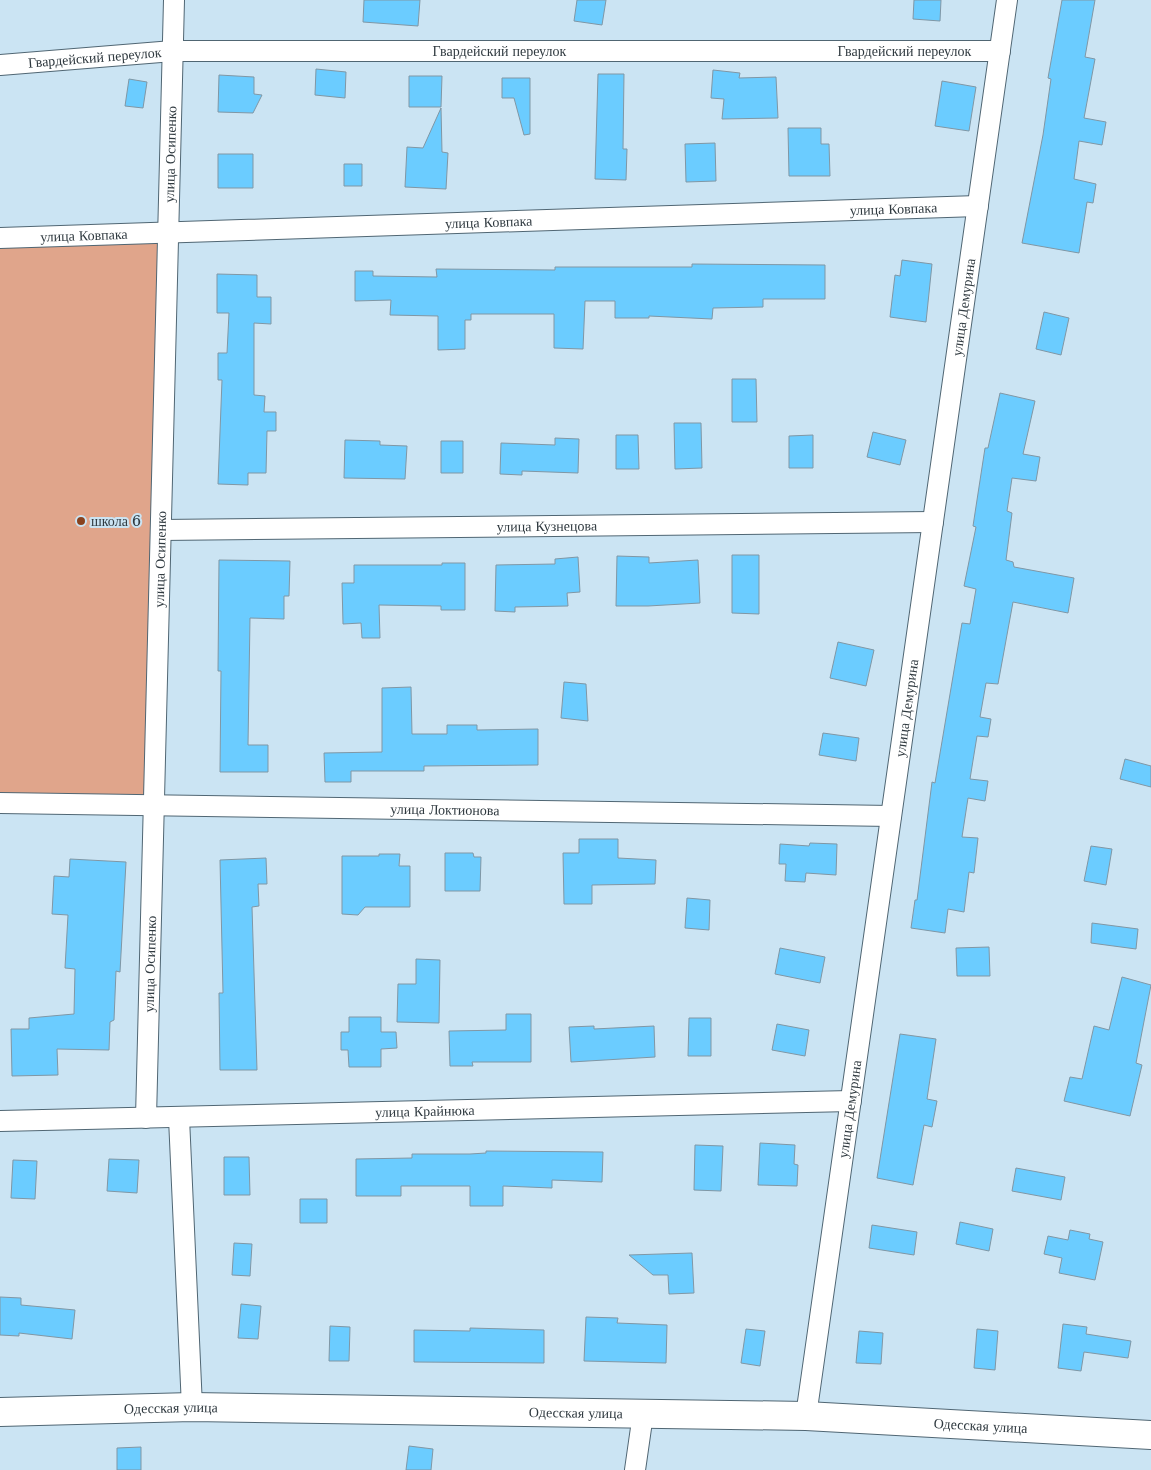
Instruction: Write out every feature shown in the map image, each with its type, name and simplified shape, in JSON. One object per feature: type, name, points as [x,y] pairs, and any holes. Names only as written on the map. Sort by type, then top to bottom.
[{"type":"main road","name":"Одесская улица","points":[[0,1412],[192,1407],[806,1416],[1150,1429]]},
{"type":"street","name":"улица Осипенко","points":[[146,1118],[174,0]]},
{"type":"street","name":"улица Демурина","points":[[806,1416],[1007,0]]},
{"type":"street","name":"Гвардейский переулок","points":[[0,65],[173,51],[1000,51]]},
{"type":"street","name":"улица Ковпака","points":[[0,238],[978,206]]},
{"type":"street","name":"улица Кузнецова","points":[[161,530],[933,522]]},
{"type":"street","name":"улица Локтионова","points":[[0,804],[891,816]]},
{"type":"street","name":"улица Крайнюка","points":[[0,1121],[851,1101]]},
{"type":"street","points":[[178,1118],[192,1407]]},
{"type":"street","points":[[636,1470],[643,1414]]},
{"type":"shaded area","name":"школа 6","points":[[169,232],[154,806],[0,803],[0,238]]},
{"type":"building","points":[[364,0],[420,0],[418,26],[363,22]]},
{"type":"building","points":[[577,0],[606,0],[602,25],[574,21]]},
{"type":"building","points":[[914,0],[941,0],[940,21],[913,19]]},
{"type":"building","points":[[1062,0],[1095,0],[1085,57],[1095,59],[1084,118],[1106,122],[1102,145],[1079,141],[1074,179],[1096,184],[1093,203],[1087,202],[1079,253],[1022,243],[1043,135],[1051,79],[1048,78]]},
{"type":"building","points":[[316,69],[346,72],[345,98],[315,95]]},
{"type":"building","points":[[713,70],[740,73],[739,78],[776,77],[778,118],[722,119],[724,99],[711,98]]},
{"type":"building","points":[[598,74],[624,74],[623,149],[627,149],[626,180],[595,179]]},
{"type":"building","points":[[219,75],[254,77],[254,94],[262,95],[253,113],[218,112]]},
{"type":"building","points":[[409,76],[442,76],[441,107],[409,107]]},
{"type":"building","points":[[502,78],[530,78],[530,134],[524,135],[514,98],[502,98]]},
{"type":"building","points":[[129,79],[147,82],[143,108],[125,106]]},
{"type":"building","points":[[942,81],[976,87],[969,131],[935,126]]},
{"type":"building","points":[[441,108],[442,152],[448,153],[446,189],[405,187],[407,147],[423,148]]},
{"type":"building","points":[[788,128],[821,128],[821,144],[829,144],[830,176],[789,176]]},
{"type":"building","points":[[715,143],[716,181],[686,182],[685,144]]},
{"type":"building","points":[[218,154],[253,154],[253,188],[218,188]]},
{"type":"building","points":[[344,164],[362,164],[362,186],[344,186]]},
{"type":"building","points":[[902,260],[932,264],[926,322],[890,317],[895,275],[900,276]]},
{"type":"building","points":[[692,264],[825,265],[825,299],[763,299],[763,307],[713,308],[712,319],[649,316],[649,318],[615,318],[615,301],[585,301],[583,349],[554,348],[554,314],[471,314],[471,320],[465,320],[465,349],[438,350],[438,316],[390,315],[391,300],[355,301],[355,271],[373,271],[373,276],[437,277],[436,269],[555,270],[555,267],[692,267]]},
{"type":"building","points":[[217,274],[257,275],[257,297],[271,297],[271,324],[254,323],[254,395],[265,396],[264,412],[276,412],[276,431],[267,431],[266,473],[248,473],[248,485],[218,484],[222,380],[218,380],[218,353],[227,353],[229,313],[217,313]]},
{"type":"building","points":[[1044,312],[1069,318],[1061,355],[1036,349]]},
{"type":"building","points":[[732,379],[756,379],[757,422],[732,422]]},
{"type":"building","points":[[1000,393],[1035,401],[1023,454],[1040,457],[1036,481],[1012,478],[1007,511],[1012,513],[1006,560],[1013,562],[1014,567],[1074,578],[1068,613],[1013,602],[998,684],[986,683],[980,717],[991,719],[988,737],[977,736],[970,779],[988,781],[985,801],[968,798],[962,837],[978,838],[974,873],[969,872],[964,912],[948,909],[945,933],[911,928],[915,900],[917,900],[932,782],[935,783],[962,623],[970,624],[976,589],[964,586],[976,527],[973,526],[985,448],[988,448]]},
{"type":"building","points":[[674,423],[701,423],[702,468],[675,469]]},
{"type":"building","points":[[873,432],[906,440],[900,465],[867,457]]},
{"type":"building","points":[[616,435],[638,435],[639,469],[616,469]]},
{"type":"building","points":[[813,435],[813,468],[789,468],[789,436]]},
{"type":"building","points":[[555,438],[579,439],[578,473],[522,471],[522,475],[500,474],[501,443],[555,445]]},
{"type":"building","points":[[345,440],[380,441],[380,445],[407,446],[405,479],[344,478]]},
{"type":"building","points":[[441,441],[463,441],[463,473],[441,473]]},
{"type":"building","points":[[732,555],[759,555],[759,614],[732,613]]},
{"type":"building","points":[[617,556],[649,557],[649,563],[698,560],[700,603],[616,606]]},
{"type":"building","points":[[578,557],[580,592],[567,593],[568,606],[515,607],[515,612],[495,611],[496,565],[555,564],[555,559]]},
{"type":"building","points":[[219,560],[290,561],[289,596],[284,596],[284,619],[250,618],[248,745],[268,745],[268,772],[220,772],[221,671],[218,671]]},
{"type":"building","points":[[442,563],[465,563],[465,610],[441,610],[441,606],[379,605],[380,638],[362,638],[361,623],[343,624],[342,583],[354,583],[354,565],[442,565]]},
{"type":"building","points":[[838,642],[874,650],[866,686],[830,678]]},
{"type":"building","points":[[564,682],[586,684],[588,721],[561,718]]},
{"type":"building","points":[[411,687],[412,734],[447,734],[447,725],[477,725],[477,730],[538,729],[538,765],[424,766],[424,771],[351,771],[351,782],[325,782],[324,753],[382,752],[382,688]]},
{"type":"building","points":[[823,733],[859,738],[856,761],[819,755]]},
{"type":"building","points":[[1125,759],[1151,766],[1151,787],[1120,779]]},
{"type":"building","points":[[579,839],[618,839],[618,858],[656,860],[655,884],[592,885],[592,904],[564,904],[563,853],[579,853]]},
{"type":"building","points":[[810,843],[837,844],[836,875],[806,873],[805,882],[785,881],[786,864],[779,864],[780,844],[809,846]]},
{"type":"building","points":[[1091,846],[1112,849],[1106,885],[1084,881]]},
{"type":"building","points":[[445,853],[473,853],[474,857],[481,857],[480,891],[445,891]]},
{"type":"building","points":[[379,854],[400,854],[399,866],[410,866],[410,907],[365,907],[358,915],[342,914],[342,856],[379,856]]},
{"type":"building","points":[[266,858],[267,884],[258,884],[259,906],[252,907],[257,1070],[220,1070],[219,993],[223,993],[220,860]]},
{"type":"building","points":[[70,859],[126,862],[120,972],[116,971],[114,1020],[110,1022],[109,1050],[57,1049],[58,1075],[12,1076],[11,1029],[29,1029],[29,1018],[74,1014],[75,969],[65,968],[68,915],[52,914],[54,876],[69,877]]},
{"type":"building","points":[[687,898],[710,900],[709,930],[685,928]]},
{"type":"building","points":[[1092,923],[1138,929],[1136,949],[1091,943]]},
{"type":"building","points":[[989,947],[990,976],[957,976],[956,948]]},
{"type":"building","points":[[780,948],[825,957],[820,983],[775,974]]},
{"type":"building","points":[[416,959],[440,960],[439,1023],[397,1022],[398,984],[416,984]]},
{"type":"building","points":[[1122,977],[1151,985],[1136,1063],[1142,1065],[1130,1116],[1064,1101],[1070,1077],[1082,1079],[1094,1026],[1109,1030]]},
{"type":"building","points":[[506,1014],[531,1014],[531,1062],[472,1062],[473,1066],[450,1066],[449,1031],[506,1030]]},
{"type":"building","points":[[349,1017],[381,1017],[381,1032],[396,1032],[397,1048],[381,1049],[381,1067],[349,1067],[348,1050],[341,1050],[341,1032],[349,1032]]},
{"type":"building","points":[[689,1018],[711,1018],[711,1056],[688,1056]]},
{"type":"building","points":[[777,1024],[809,1030],[805,1056],[772,1050]]},
{"type":"building","points":[[594,1026],[594,1029],[654,1026],[655,1057],[571,1062],[569,1027]]},
{"type":"building","points":[[900,1034],[936,1039],[927,1099],[937,1101],[932,1127],[924,1125],[913,1185],[877,1178]]},
{"type":"building","points":[[760,1143],[795,1145],[794,1164],[798,1165],[797,1186],[758,1185]]},
{"type":"building","points":[[695,1145],[723,1146],[721,1191],[694,1190]]},
{"type":"building","points":[[486,1151],[603,1152],[602,1182],[552,1180],[552,1188],[503,1186],[503,1206],[470,1206],[470,1186],[401,1186],[401,1196],[356,1196],[356,1159],[412,1158],[412,1154],[470,1154],[486,1153]]},
{"type":"building","points":[[224,1157],[249,1157],[250,1195],[224,1195]]},
{"type":"building","points":[[109,1159],[139,1160],[137,1193],[107,1191]]},
{"type":"building","points":[[13,1160],[37,1161],[35,1199],[11,1198]]},
{"type":"building","points":[[1016,1168],[1065,1177],[1061,1200],[1012,1191]]},
{"type":"building","points":[[300,1199],[327,1199],[327,1223],[300,1223]]},
{"type":"building","points":[[960,1222],[993,1229],[989,1251],[956,1244]]},
{"type":"building","points":[[872,1225],[917,1232],[914,1255],[869,1248]]},
{"type":"building","points":[[1070,1230],[1090,1234],[1089,1239],[1103,1242],[1095,1280],[1059,1273],[1062,1258],[1044,1254],[1048,1236],[1068,1240]]},
{"type":"building","points":[[234,1243],[252,1244],[250,1276],[232,1275]]},
{"type":"building","points":[[692,1253],[694,1293],[669,1294],[668,1275],[653,1275],[629,1255]]},
{"type":"building","points":[[0,1297],[21,1298],[21,1305],[75,1310],[72,1339],[19,1333],[19,1336],[0,1335]]},
{"type":"building","points":[[241,1304],[261,1306],[258,1339],[238,1338]]},
{"type":"building","points":[[586,1317],[618,1318],[617,1323],[667,1325],[666,1363],[584,1361]]},
{"type":"building","points":[[1063,1324],[1087,1327],[1086,1334],[1131,1341],[1128,1358],[1084,1352],[1081,1371],[1058,1368]]},
{"type":"building","points":[[330,1326],[350,1327],[349,1361],[329,1361]]},
{"type":"building","points":[[470,1328],[544,1330],[544,1363],[414,1362],[414,1330],[470,1331]]},
{"type":"building","points":[[746,1329],[765,1331],[760,1366],[741,1363]]},
{"type":"building","points":[[977,1329],[998,1331],[995,1370],[974,1368]]},
{"type":"building","points":[[859,1331],[883,1333],[881,1364],[856,1363]]},
{"type":"building","points":[[409,1446],[433,1449],[431,1470],[406,1470]]},
{"type":"building","points":[[141,1447],[141,1470],[117,1470],[117,1448]]},
{"type":"place","name":"школа 6","points":[[81,521]]}]
